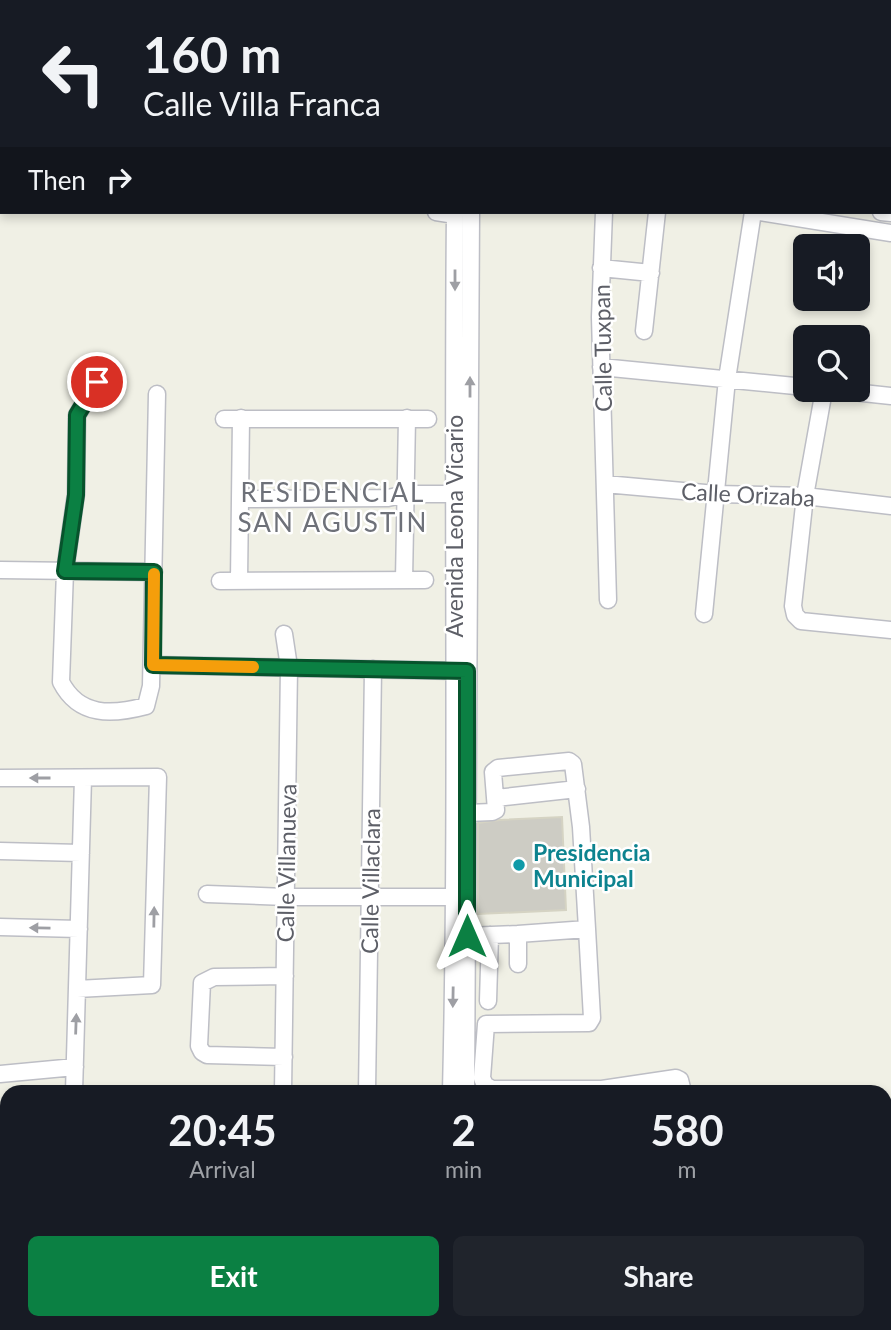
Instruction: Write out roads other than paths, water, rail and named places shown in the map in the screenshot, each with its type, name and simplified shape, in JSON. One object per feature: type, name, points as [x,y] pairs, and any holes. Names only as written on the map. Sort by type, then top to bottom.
[{"type":"street","name":"Avenida Leona Vicario","points":[[450,1085],[467,813],[453,499],[455,214]]},
{"type":"street","name":"Avenida Leona Vicario","points":[[466,1085],[467,936],[461,897],[460,671],[471,214]]},
{"type":"street","name":"Calle Tuxpan","points":[[604,214],[601,367],[608,600]]},
{"type":"street","points":[[645,331],[657,214]]},
{"type":"street","points":[[704,614],[727,379],[752,214]]},
{"type":"street","points":[[784,214],[833,218],[891,233]]},
{"type":"street","points":[[601,268],[651,273]]},
{"type":"street","points":[[601,367],[793,386]]},
{"type":"street","points":[[97,382],[77,415],[76,495],[65,571],[61,682],[76,704],[99,711],[123,712],[146,706],[152,685],[157,394]]},
{"type":"street","points":[[870,394],[891,396]]},
{"type":"street","points":[[822,402],[805,496],[793,606],[795,615],[801,621],[891,630]]},
{"type":"street","points":[[239,581],[241,418]]},
{"type":"street","points":[[404,580],[407,418]]},
{"type":"street","points":[[223,419],[428,419]]},
{"type":"street","name":"Calle Orizaba","points":[[605,484],[716,494],[805,496],[891,506]]},
{"type":"street","points":[[240,499],[453,499]]},
{"type":"street","points":[[0,570],[154,572]]},
{"type":"street","points":[[220,581],[425,580]]},
{"type":"street","name":"Calle Villanueva","points":[[283,1085],[289,667],[285,634]]},
{"type":"street","points":[[153,665],[460,671]]},
{"type":"street","name":"Calle Villaclara","points":[[367,1085],[373,669]]},
{"type":"street","points":[[467,813],[496,810],[493,772],[498,768],[569,761],[573,764],[593,1018],[584,1024],[489,1022],[485,1029],[482,1078],[485,1085]]},
{"type":"street","points":[[0,778],[158,777],[152,985],[77,989]]},
{"type":"street","points":[[75,1085],[83,778]]},
{"type":"street","points":[[496,798],[577,789]]},
{"type":"street","points":[[0,851],[81,853]]},
{"type":"street","points":[[207,894],[461,897]]},
{"type":"street","points":[[0,928],[79,929]]},
{"type":"street","points":[[467,936],[587,929]]},
{"type":"street","points":[[517,964],[518,934]]},
{"type":"street","points":[[488,1001],[489,935]]},
{"type":"street","points":[[284,1057],[207,1055],[199,1046],[202,983],[214,977],[285,976]]},
{"type":"street","points":[[0,1074],[75,1067]]},
{"type":"street","points":[[633,1085],[676,1078],[681,1085]]},
{"type":"place","name":"Presidencia Municipal","points":[[519,865]]},
{"type":"district","name":"RESIDENCIAL SAN AGUSTIN","points":[[333,507]]}]
